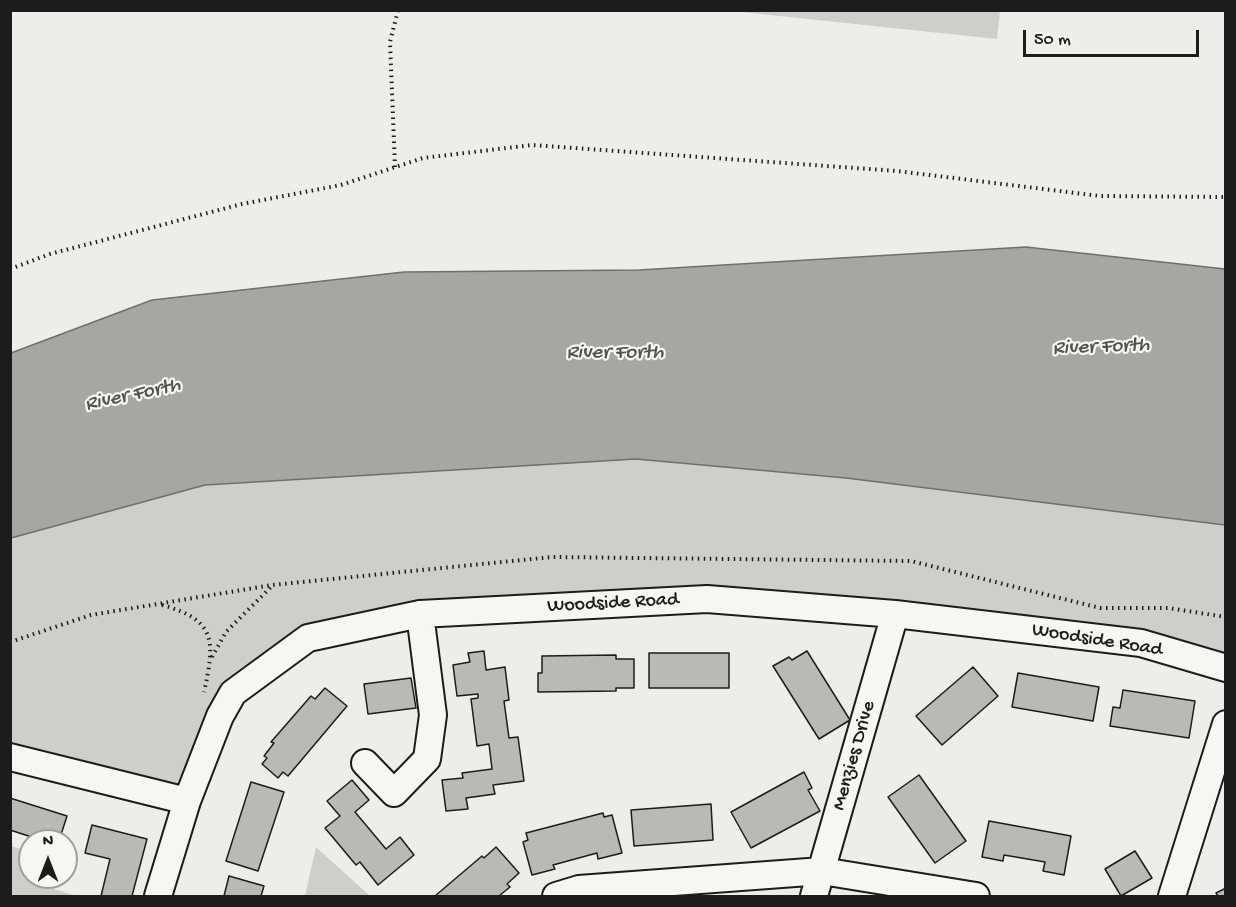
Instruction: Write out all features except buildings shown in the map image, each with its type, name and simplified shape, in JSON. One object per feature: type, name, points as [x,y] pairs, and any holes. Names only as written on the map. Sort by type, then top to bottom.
[{"type":"street","name":"Woodside Road","points":[[158,897],[187,801],[220,716],[233,693],[308,638],[420,614],[707,599],[895,614],[1141,643],[1226,668]]},
{"type":"street","points":[[365,763],[394,793],[427,759],[432,715],[420,614]]},
{"type":"street","name":"Menzies Drive","points":[[814,897],[895,614]]},
{"type":"street","points":[[1172,897],[1226,724]]},
{"type":"street","points":[[10,757],[187,801]]},
{"type":"street","points":[[556,897],[579,889],[822,871],[976,897]]},
{"type":"path","points":[[395,167],[390,42],[398,10]]},
{"type":"path","points":[[10,269],[50,254],[242,204],[341,185],[423,158],[532,145],[897,171],[1100,196],[1226,197]]},
{"type":"path","points":[[220,716],[202,702],[212,658],[226,632],[272,585]]},
{"type":"path","points":[[159,604],[195,617],[209,637],[212,658]]},
{"type":"shaded area","points":[[732,11],[1000,11],[997,39]]},
{"type":"shaded area","points":[[636,459],[846,478],[1225,525],[1225,665],[662,595],[332,626],[203,727],[179,785],[11,744],[11,538],[205,485]]},
{"type":"shaded area","points":[[11,846],[18,848],[18,889],[54,889],[76,896],[11,896]]},
{"type":"shaded area","points":[[316,847],[370,896],[305,896]]},
{"type":"water","name":"River Forth","points":[[1026,247],[1225,269],[1225,525],[846,478],[636,459],[205,485],[11,538],[11,353],[152,300],[404,272],[639,270]]}]
